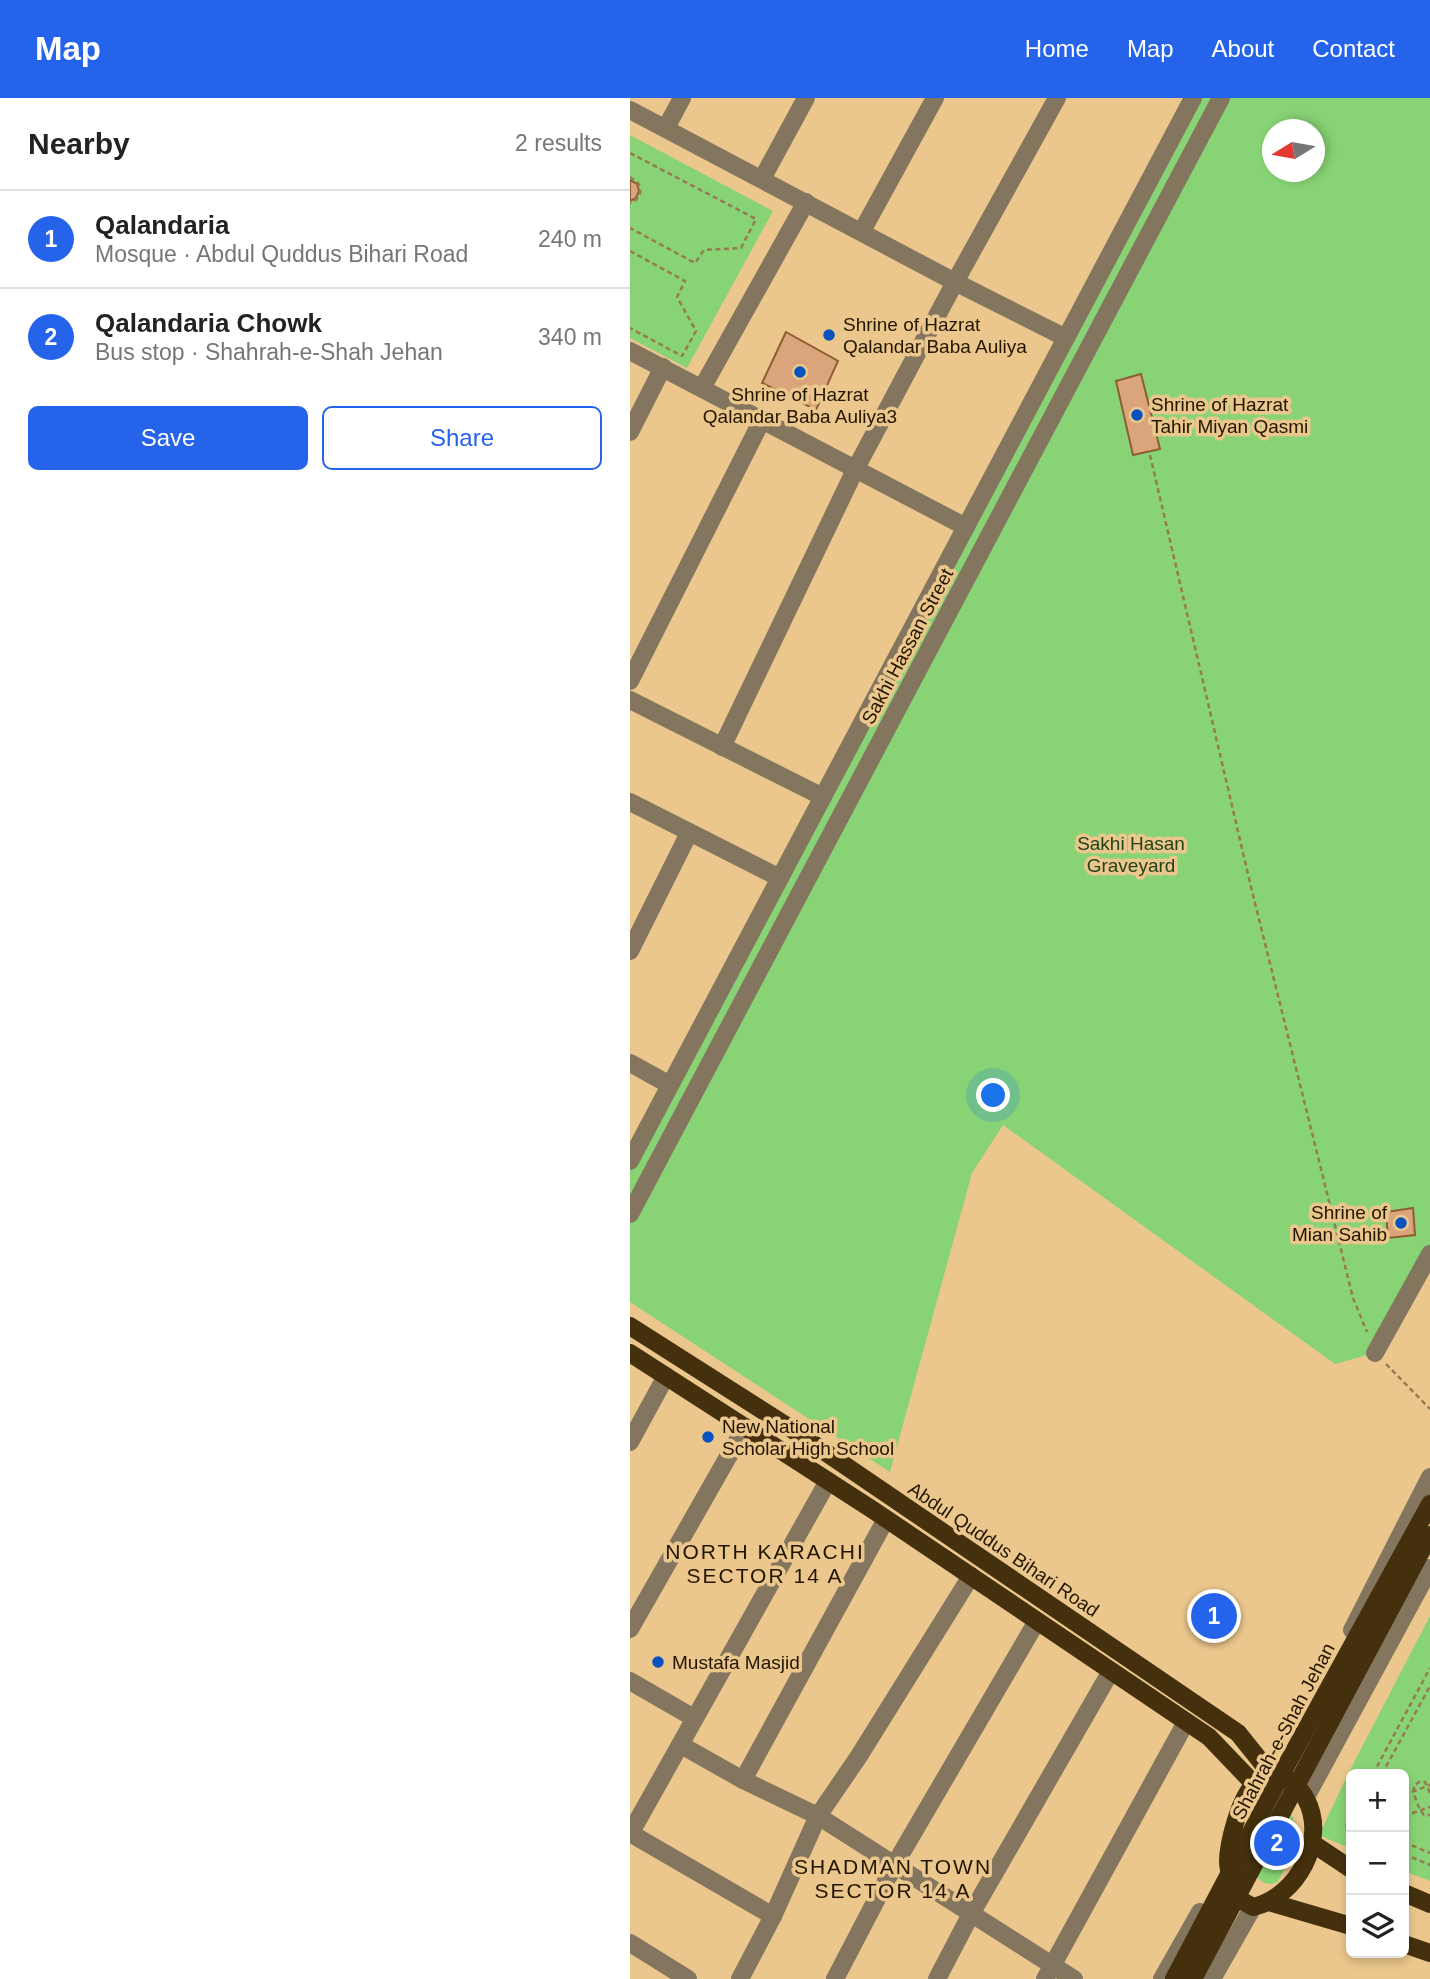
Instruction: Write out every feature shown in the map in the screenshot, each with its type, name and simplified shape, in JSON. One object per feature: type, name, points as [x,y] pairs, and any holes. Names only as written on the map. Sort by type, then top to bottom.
[{"type":"main road","name":"Abdul Quddus Bihari Road","points":[[630,1326],[787,1426],[1238,1733],[1275,1774]]},
{"type":"main road","points":[[630,1353],[886,1519],[1209,1737],[1254,1784]]},
{"type":"main road","name":"Shahrah-e-Shah Jehan","points":[[1174,1979],[1287,1764],[1430,1504]]},
{"type":"main road","name":"Shahrah-e-Shah Jehan","points":[[1193,1979],[1430,1535]]},
{"type":"main road","points":[[1261,1904],[1288,1888],[1300,1873],[1315,1832],[1306,1797],[1294,1783],[1275,1774],[1254,1784],[1241,1806],[1228,1864],[1239,1899],[1346,1925]]},
{"type":"main road","points":[[1312,1843],[1346,1866]]},
{"type":"main road","points":[[1409,1895],[1430,1904]]},
{"type":"main road","points":[[1409,1946],[1430,1953]]},
{"type":"street","points":[[666,128],[682,98]]},
{"type":"street","points":[[762,179],[806,98]]},
{"type":"street","points":[[862,231],[935,98]]},
{"type":"street","points":[[722,747],[855,470],[1057,98]]},
{"type":"street","name":"Sakhi Hassan Street","points":[[630,1161],[1193,98]]},
{"type":"street","name":"Sakhi Hassan Street","points":[[630,1214],[1221,98]]},
{"type":"street","points":[[630,110],[1066,338]]},
{"type":"street","points":[[702,388],[806,202]]},
{"type":"street","points":[[630,351],[966,527]]},
{"type":"street","points":[[630,432],[663,368]]},
{"type":"street","points":[[630,681],[762,420]]},
{"type":"street","points":[[630,700],[823,797]]},
{"type":"street","points":[[630,802],[780,878]]},
{"type":"street","points":[[630,951],[689,833]]},
{"type":"street","points":[[630,1063],[670,1085]]},
{"type":"street","points":[[1376,1353],[1430,1254]]},
{"type":"street","points":[[630,1441],[666,1376]]},
{"type":"street","points":[[630,1629],[745,1427]]},
{"type":"street","points":[[1275,1774],[1430,1476]]},
{"type":"street","points":[[773,1916],[630,1833],[828,1481]]},
{"type":"street","points":[[743,1780],[886,1519]]},
{"type":"street","points":[[1306,1797],[1430,1568]]},
{"type":"street","points":[[740,1979],[773,1916],[818,1816],[859,1756],[971,1576]]},
{"type":"street","points":[[835,1979],[895,1864],[1037,1621]]},
{"type":"street","points":[[937,1979],[971,1914],[1111,1671]]},
{"type":"street","points":[[630,1681],[694,1718]]},
{"type":"street","points":[[1049,1973],[1186,1722]]},
{"type":"street","points":[[681,1745],[743,1780],[818,1816],[971,1914],[1049,1973],[1074,1979]]},
{"type":"street","points":[[1162,1979],[1228,1864]]},
{"type":"street","points":[[1212,1979],[1261,1904]]},
{"type":"street","points":[[630,1943],[688,1979]]},
{"type":"path","points":[[630,153],[756,219],[741,248],[704,250],[695,263],[630,228]]},
{"type":"path","points":[[630,177],[638,183],[640,191],[637,199],[630,203]]},
{"type":"path","points":[[630,251],[685,281],[677,297],[696,331],[682,355],[630,328]]},
{"type":"path","points":[[1150,455],[1254,900],[1353,1298],[1376,1353],[1430,1409]]},
{"type":"path","points":[[1376,1769],[1430,1668]]},
{"type":"path","points":[[1385,1769],[1430,1686]]},
{"type":"path","points":[[1430,1793],[1425,1782],[1414,1786],[1420,1810],[1424,1815],[1430,1815]]},
{"type":"path","points":[[1409,1794],[1429,1786]]},
{"type":"path","points":[[1409,1814],[1430,1807]]},
{"type":"path","points":[[1409,1844],[1430,1853]]},
{"type":"path","points":[[1409,1856],[1430,1865]]},
{"type":"green space","name":"Sakhi Hasan Graveyard","points":[[1193,98],[1430,98],[1430,1247],[1375,1353],[1335,1364],[1003,1125],[972,1173],[890,1472],[630,1302],[630,1161]]},
{"type":"green space","points":[[630,135],[773,211],[687,368],[630,338]]},
{"type":"green space","points":[[1430,1616],[1430,1881],[1409,1873],[1409,1769],[1351,1769]]},
{"type":"green space","points":[[1346,1778],[1346,1847],[1319,1835]]},
{"type":"green space","points":[[1277,1805],[1290,1809],[1294,1837],[1293,1847],[1282,1874],[1277,1882],[1270,1884],[1263,1882],[1254,1872],[1251,1850],[1272,1808]]},
{"type":"building","points":[[630,180],[637,184],[639,191],[636,198],[630,201]]},
{"type":"building","name":"Shrine of Hazrat Qalandar Baba Auliya3","points":[[786,332],[838,361],[816,410],[762,383]]},
{"type":"building","name":"Shrine of Hazrat Tahir Miyan Qasmi","points":[[1141,374],[1160,449],[1133,455],[1116,381]]},
{"type":"building","name":"Shrine of Mian Sahib","points":[[1413,1208],[1415,1235],[1388,1238],[1386,1212]]},
{"type":"place","name":"Shrine of Hazrat Qalandar Baba Auliya","points":[[829,335]]},
{"type":"place","name":"Shrine of Hazrat Qalandar Baba Auliya3","points":[[800,372]]},
{"type":"place","name":"Shrine of Hazrat Tahir Miyan Qasmi","points":[[1137,415]]},
{"type":"place","name":"Shrine of Mian Sahib","points":[[1401,1223]]},
{"type":"place","name":"New National Scholar High School","points":[[708,1437]]},
{"type":"place","name":"Qalandaria","points":[[1214,1616]]},
{"type":"place","name":"Mustafa Masjid","points":[[658,1662]]},
{"type":"place","name":"Qalandaria Chowk","points":[[1277,1843]]},
{"type":"district","name":"NORTH KARACHI SECTOR 14 A","points":[[765,1564]]},
{"type":"district","name":"SHADMAN TOWN SECTOR 14 A","points":[[893,1879]]}]
